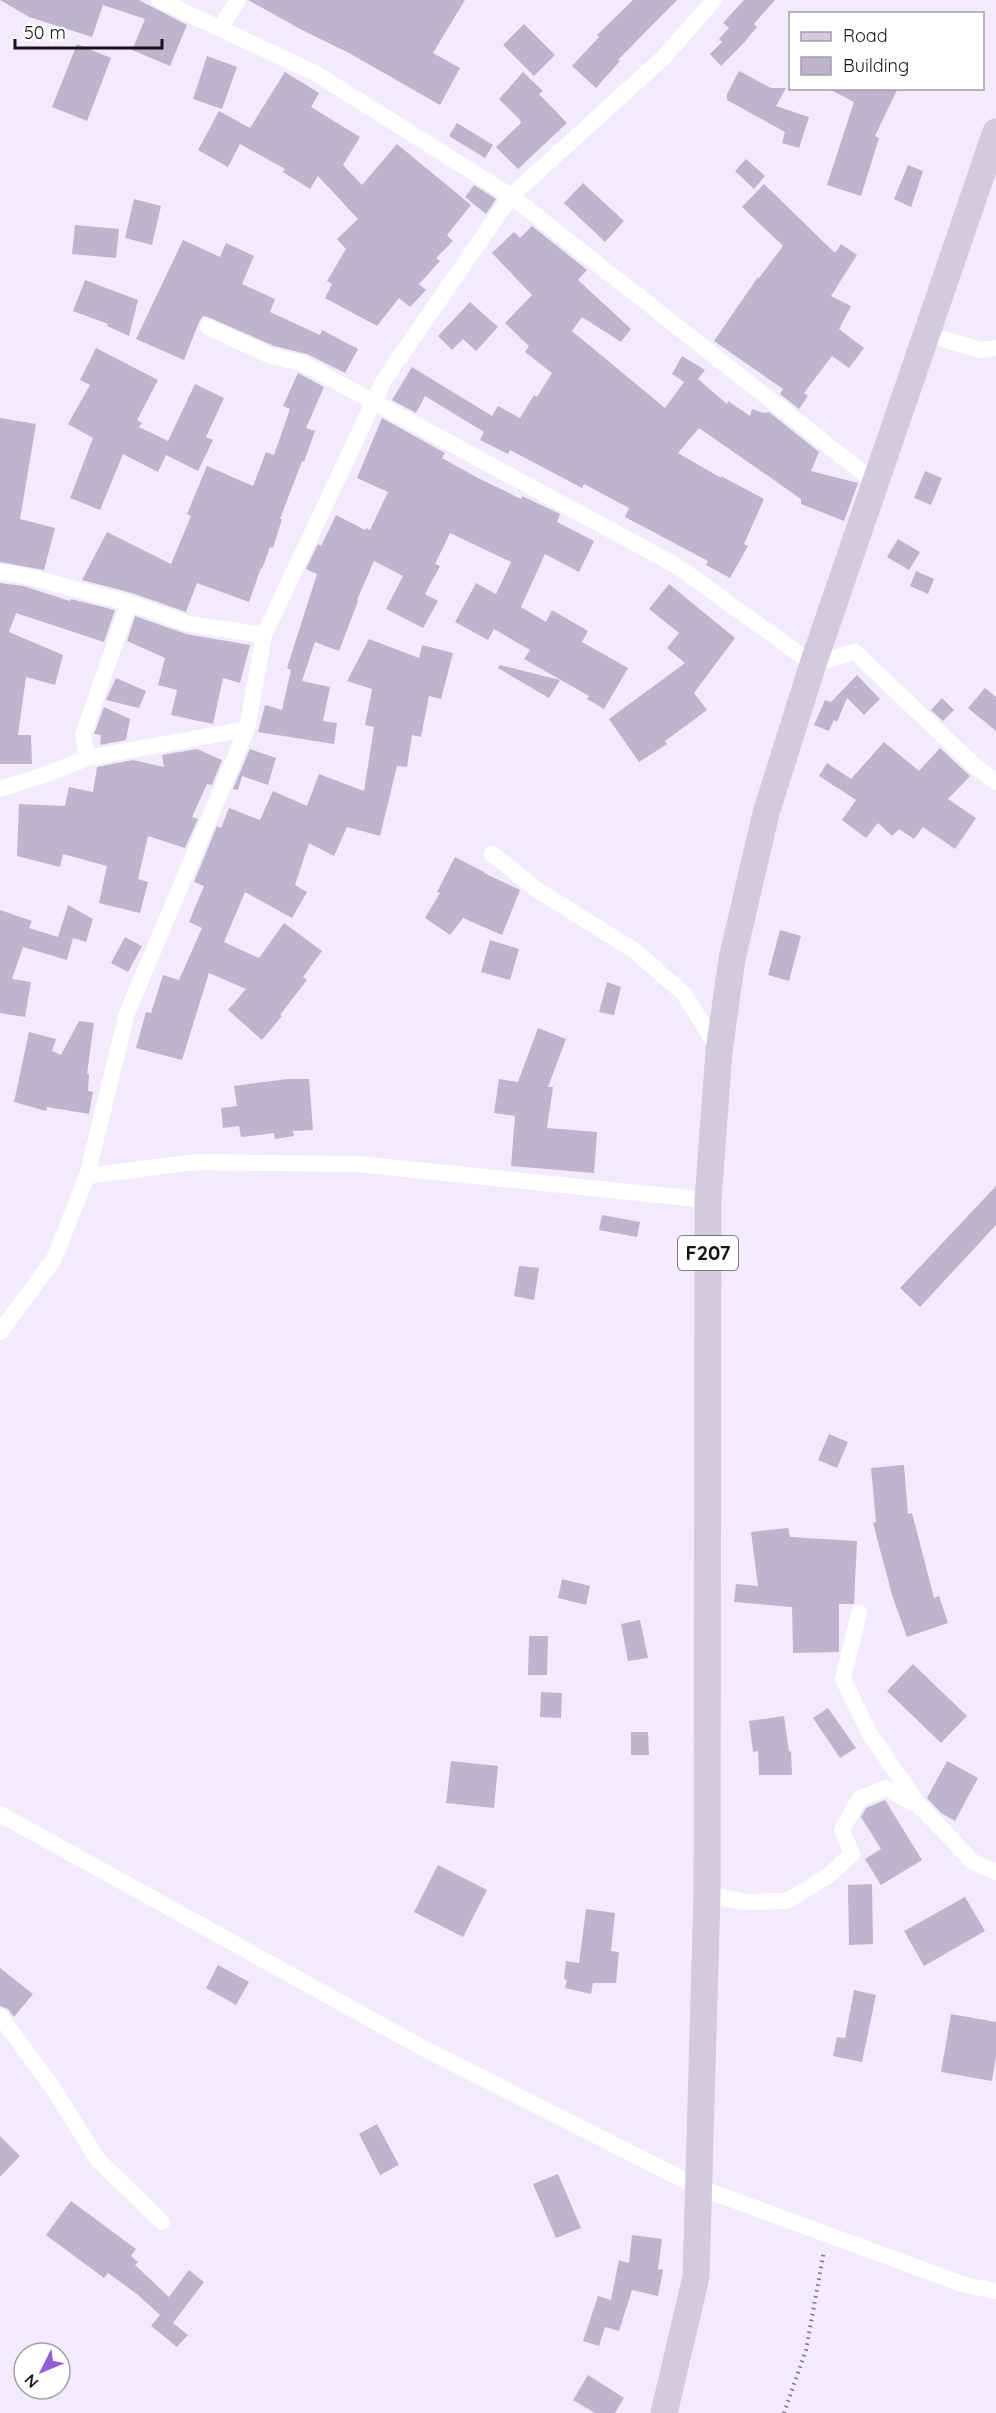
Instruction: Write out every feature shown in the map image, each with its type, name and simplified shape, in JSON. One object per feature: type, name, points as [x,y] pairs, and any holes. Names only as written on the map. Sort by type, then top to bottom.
[{"type":"main road","name":"F207","points":[[664,2413],[696,2277],[706,1895],[708,1200],[720,1051],[732,959],[766,813],[813,664],[996,132]]},
{"type":"street","points":[[159,0],[315,72],[511,196],[876,483]]},
{"type":"street","points":[[220,27],[238,0]]},
{"type":"street","points":[[0,1332],[54,1259],[87,1176],[128,1013],[247,729],[264,635],[384,380],[511,196],[664,57],[714,0]]},
{"type":"street","points":[[208,327],[271,356],[302,363],[677,566],[813,664],[855,652],[976,767],[996,782]]},
{"type":"street","points":[[927,335],[982,350],[996,348]]},
{"type":"street","points":[[0,572],[26,576],[129,603],[189,624],[264,635]]},
{"type":"street","points":[[87,758],[83,735],[129,603]]},
{"type":"street","points":[[0,789],[87,758],[247,729]]},
{"type":"street","points":[[492,854],[539,891],[635,951],[684,994],[720,1051]]},
{"type":"street","points":[[87,1176],[195,1162],[358,1164],[708,1200]]},
{"type":"street","points":[[859,1612],[843,1679],[872,1736],[919,1805],[973,1862],[996,1872]]},
{"type":"street","points":[[706,1895],[747,1902],[787,1901],[828,1876],[852,1854],[842,1830],[859,1800],[886,1788],[919,1805]]},
{"type":"street","points":[[0,1814],[421,2047],[698,2187],[965,2285],[996,2291]]},
{"type":"street","points":[[0,2016],[51,2085],[98,2160],[162,2222]]},
{"type":"path","points":[[784,2413],[806,2350],[828,2233]]},
{"type":"building","points":[[0,0],[139,0],[187,25],[170,66],[132,50],[145,19],[103,5],[92,37],[29,17]]},
{"type":"building","points":[[248,0],[465,0],[433,53],[460,68],[440,105],[349,53]]},
{"type":"building","points":[[633,0],[677,0],[618,60],[620,61],[596,88],[572,66],[599,37],[597,35]]},
{"type":"building","points":[[744,0],[775,0],[754,24],[757,27],[721,66],[710,54],[722,42],[719,39],[729,28],[723,23]]},
{"type":"building","points":[[524,24],[555,55],[534,76],[503,45]]},
{"type":"building","points":[[77,44],[111,58],[87,121],[52,107]]},
{"type":"building","points":[[207,56],[237,67],[222,109],[193,99]]},
{"type":"building","points":[[739,71],[771,88],[786,88],[776,106],[809,117],[799,148],[782,143],[785,132],[727,100],[727,94]]},
{"type":"building","points":[[285,72],[319,93],[311,107],[360,137],[343,165],[362,185],[397,144],[471,205],[447,235],[453,241],[436,258],[440,261],[419,284],[426,290],[410,307],[399,298],[377,326],[325,298],[332,284],[327,281],[346,249],[337,239],[358,219],[318,176],[310,189],[283,172],[285,169],[240,144],[228,167],[198,150],[219,111],[250,128]]},
{"type":"building","points":[[523,72],[543,91],[539,94],[567,123],[518,169],[496,147],[521,123],[499,99]]},
{"type":"building","points":[[831,90],[897,90],[875,136],[879,138],[861,196],[827,185],[854,102]]},
{"type":"building","points":[[457,123],[493,145],[485,158],[449,136]]},
{"type":"building","points":[[746,159],[765,176],[754,189],[735,171]]},
{"type":"building","points":[[908,165],[923,171],[911,207],[894,199]]},
{"type":"building","points":[[583,183],[624,221],[605,242],[564,203]]},
{"type":"building","points":[[764,184],[835,253],[841,244],[857,255],[831,296],[851,306],[839,329],[864,348],[849,368],[832,356],[804,393],[808,396],[799,409],[780,394],[783,389],[714,341],[758,277],[783,246],[742,207]]},
{"type":"building","points":[[474,185],[496,199],[486,214],[465,197]]},
{"type":"building","points":[[134,199],[161,206],[152,245],[125,238]]},
{"type":"building","points":[[75,225],[119,229],[116,258],[72,254]]},
{"type":"building","points":[[532,226],[587,270],[578,280],[631,329],[621,342],[582,317],[572,331],[665,408],[684,382],[672,374],[682,356],[705,370],[698,379],[727,404],[728,401],[750,416],[752,409],[764,413],[769,412],[819,452],[811,471],[858,483],[844,521],[801,504],[801,499],[699,428],[678,453],[764,499],[744,544],[748,546],[730,578],[706,565],[708,561],[625,517],[629,508],[584,484],[582,488],[510,450],[508,454],[480,440],[484,432],[425,396],[416,413],[392,400],[412,367],[492,416],[498,406],[520,418],[534,395],[537,397],[552,373],[525,352],[529,346],[505,323],[532,295],[492,253],[514,232],[520,238]]},
{"type":"building","points":[[183,240],[220,257],[226,243],[254,256],[242,284],[275,299],[270,312],[320,335],[322,330],[358,349],[345,373],[307,354],[274,346],[203,316],[184,360],[136,339]]},
{"type":"building","points":[[85,280],[138,300],[129,336],[107,326],[108,324],[73,311]]},
{"type":"building","points":[[470,302],[498,327],[476,351],[463,339],[452,350],[438,336]]},
{"type":"building","points":[[96,348],[158,380],[137,420],[142,423],[139,427],[168,441],[195,384],[224,398],[206,437],[213,440],[198,471],[166,455],[158,472],[123,454],[100,510],[70,498],[93,438],[68,424],[90,385],[80,380]]},
{"type":"building","points":[[298,373],[324,387],[306,428],[315,431],[280,519],[282,519],[273,548],[270,547],[249,602],[197,583],[186,612],[132,593],[82,580],[107,532],[171,564],[191,516],[187,514],[207,466],[253,486],[266,452],[274,455],[290,409],[283,406]]},
{"type":"building","points":[[0,418],[36,424],[20,519],[55,528],[44,570],[0,562]]},
{"type":"building","points":[[382,418],[445,453],[442,458],[476,477],[521,499],[522,496],[560,514],[557,522],[594,541],[579,572],[545,554],[521,607],[546,622],[552,610],[588,631],[582,642],[628,668],[604,709],[587,699],[589,696],[524,659],[530,650],[494,629],[488,640],[455,622],[476,583],[496,594],[511,562],[450,533],[435,564],[440,566],[425,594],[438,601],[423,628],[386,609],[403,576],[374,561],[339,651],[315,642],[302,681],[330,687],[323,721],[337,723],[334,744],[258,732],[265,705],[282,710],[291,670],[287,668],[317,574],[306,569],[318,544],[321,546],[336,515],[365,530],[366,528],[370,530],[388,492],[357,478]]},
{"type":"building","points":[[925,471],[942,478],[931,505],[914,498]]},
{"type":"building","points":[[898,539],[920,552],[909,570],[887,557]]},
{"type":"building","points":[[916,571],[934,579],[928,594],[910,586]]},
{"type":"building","points":[[0,583],[23,586],[70,601],[71,599],[115,610],[104,642],[16,613],[9,632],[63,655],[55,685],[26,677],[18,735],[31,735],[32,764],[0,764]]},
{"type":"building","points":[[669,584],[735,638],[694,693],[707,710],[665,741],[667,744],[639,762],[609,719],[685,663],[667,648],[679,633],[649,609]]},
{"type":"building","points":[[135,616],[186,634],[250,645],[240,683],[223,678],[213,724],[171,715],[177,690],[158,685],[165,658],[127,641]]},
{"type":"building","points":[[369,639],[419,658],[422,645],[453,653],[441,699],[429,696],[421,737],[412,735],[407,767],[397,766],[380,836],[347,827],[334,856],[309,843],[295,885],[307,892],[292,918],[245,892],[224,942],[259,958],[284,923],[322,951],[303,977],[307,980],[262,1040],[228,1010],[246,989],[209,973],[182,1060],[136,1048],[146,1012],[151,1013],[163,975],[179,980],[202,928],[189,922],[204,886],[194,882],[217,826],[221,828],[229,808],[260,820],[273,791],[307,806],[319,774],[364,791],[374,727],[365,725],[372,689],[347,681]]},
{"type":"building","points":[[500,665],[560,680],[549,698],[498,668]]},
{"type":"building","points":[[857,675],[880,699],[864,715],[847,698],[837,722],[834,720],[829,731],[814,725],[825,700],[831,702]]},
{"type":"building","points":[[116,678],[146,691],[139,708],[106,700]]},
{"type":"building","points":[[985,688],[996,697],[996,731],[968,708]]},
{"type":"building","points":[[942,698],[954,710],[943,721],[931,710]]},
{"type":"building","points":[[104,707],[130,719],[126,740],[100,745],[101,735],[94,734]]},
{"type":"building","points":[[884,742],[919,771],[940,748],[970,776],[948,799],[976,818],[955,849],[923,827],[914,839],[899,829],[892,836],[878,823],[866,838],[842,820],[856,800],[819,776],[827,763],[851,779]]},
{"type":"building","points":[[197,749],[222,760],[212,785],[207,784],[192,817],[198,819],[185,848],[148,836],[138,879],[148,882],[140,913],[99,903],[107,866],[63,854],[60,867],[17,856],[19,804],[65,806],[69,787],[93,792],[97,767],[133,760],[164,767],[162,755]]},
{"type":"building","points":[[250,749],[276,758],[268,785],[242,776],[238,790],[233,789]]},
{"type":"building","points":[[455,857],[520,890],[502,935],[463,918],[450,935],[425,918],[440,893],[437,892]]},
{"type":"building","points":[[68,905],[93,919],[86,942],[73,938],[67,960],[23,947],[12,979],[31,982],[25,1017],[0,1013],[0,910],[32,921],[29,928],[58,937]]},
{"type":"building","points":[[780,930],[801,936],[789,981],[768,975]]},
{"type":"building","points":[[125,937],[142,946],[128,972],[111,963]]},
{"type":"building","points":[[490,940],[519,949],[510,980],[481,972]]},
{"type":"building","points":[[607,982],[621,987],[614,1015],[599,1012]]},
{"type":"building","points":[[79,1021],[94,1023],[87,1074],[89,1074],[88,1091],[93,1092],[89,1114],[47,1107],[46,1111],[14,1102],[29,1032],[56,1039],[52,1051],[61,1055]]},
{"type":"building","points":[[538,1028],[566,1039],[548,1087],[553,1087],[547,1128],[597,1132],[594,1173],[511,1166],[515,1116],[494,1113],[499,1079],[518,1082]]},
{"type":"building","points":[[287,1079],[309,1079],[313,1130],[293,1131],[294,1136],[275,1139],[274,1133],[241,1137],[239,1126],[223,1128],[221,1108],[237,1106],[234,1086]]},
{"type":"building","points":[[996,1186],[996,1225],[920,1307],[900,1288]]},
{"type":"building","points":[[602,1215],[640,1222],[637,1237],[599,1230]]},
{"type":"building","points":[[519,1266],[539,1268],[534,1300],[514,1296]]},
{"type":"building","points":[[829,1434],[848,1442],[837,1468],[818,1460]]},
{"type":"building","points":[[904,1465],[908,1514],[912,1513],[934,1598],[939,1596],[948,1623],[907,1637],[892,1595],[873,1523],[876,1522],[871,1468]]},
{"type":"building","points":[[788,1528],[790,1537],[857,1541],[854,1604],[839,1604],[839,1652],[793,1653],[792,1607],[734,1602],[736,1584],[758,1586],[751,1532]]},
{"type":"building","points":[[562,1579],[590,1586],[586,1605],[558,1598]]},
{"type":"building","points":[[640,1620],[648,1658],[628,1661],[621,1624]]},
{"type":"building","points":[[529,1636],[548,1636],[547,1675],[528,1675]]},
{"type":"building","points":[[913,1664],[967,1716],[941,1743],[887,1691]]},
{"type":"building","points":[[541,1692],[562,1693],[561,1718],[540,1717]]},
{"type":"building","points":[[828,1708],[856,1748],[840,1758],[813,1718]]},
{"type":"building","points":[[784,1716],[789,1752],[791,1751],[792,1775],[759,1775],[758,1751],[753,1752],[749,1721]]},
{"type":"building","points":[[631,1732],[648,1732],[649,1755],[631,1755]]},
{"type":"building","points":[[451,1761],[498,1766],[494,1808],[446,1803]]},
{"type":"building","points":[[947,1761],[978,1778],[955,1821],[941,1813],[927,1798]]},
{"type":"building","points":[[885,1800],[922,1860],[881,1885],[865,1859],[881,1849],[861,1817],[866,1808]]},
{"type":"building","points":[[438,1865],[487,1890],[463,1937],[414,1912]]},
{"type":"building","points":[[872,1884],[873,1944],[849,1945],[848,1885]]},
{"type":"building","points":[[965,1897],[985,1931],[924,1966],[904,1931]]},
{"type":"building","points":[[586,1909],[615,1913],[611,1951],[619,1952],[616,1983],[593,1983],[591,1994],[565,1988],[567,1980],[564,1979],[566,1961],[579,1963]]},
{"type":"building","points":[[218,1965],[249,1982],[236,2005],[206,1988]]},
{"type":"building","points":[[0,1968],[33,1994],[14,2017],[8,2009],[0,2006]]},
{"type":"building","points":[[854,1990],[876,1995],[862,2062],[833,2056],[837,2037],[845,2038]]},
{"type":"building","points":[[951,2014],[996,2022],[996,2056],[992,2081],[941,2072]]},
{"type":"building","points":[[377,2124],[399,2165],[380,2175],[359,2134]]},
{"type":"building","points":[[0,2136],[20,2156],[0,2177]]},
{"type":"building","points":[[558,2174],[581,2228],[556,2238],[533,2184]]},
{"type":"building","points":[[71,2201],[136,2249],[131,2256],[138,2262],[135,2265],[169,2297],[189,2270],[204,2282],[173,2323],[188,2335],[177,2347],[151,2326],[160,2315],[138,2295],[108,2273],[104,2278],[46,2235]]},
{"type":"building","points":[[632,2235],[662,2239],[658,2269],[663,2270],[658,2296],[632,2290],[619,2331],[605,2327],[599,2346],[583,2341],[598,2296],[611,2300],[619,2260],[629,2263]]},
{"type":"building","points":[[588,2375],[624,2398],[615,2413],[595,2413],[573,2400]]}]
